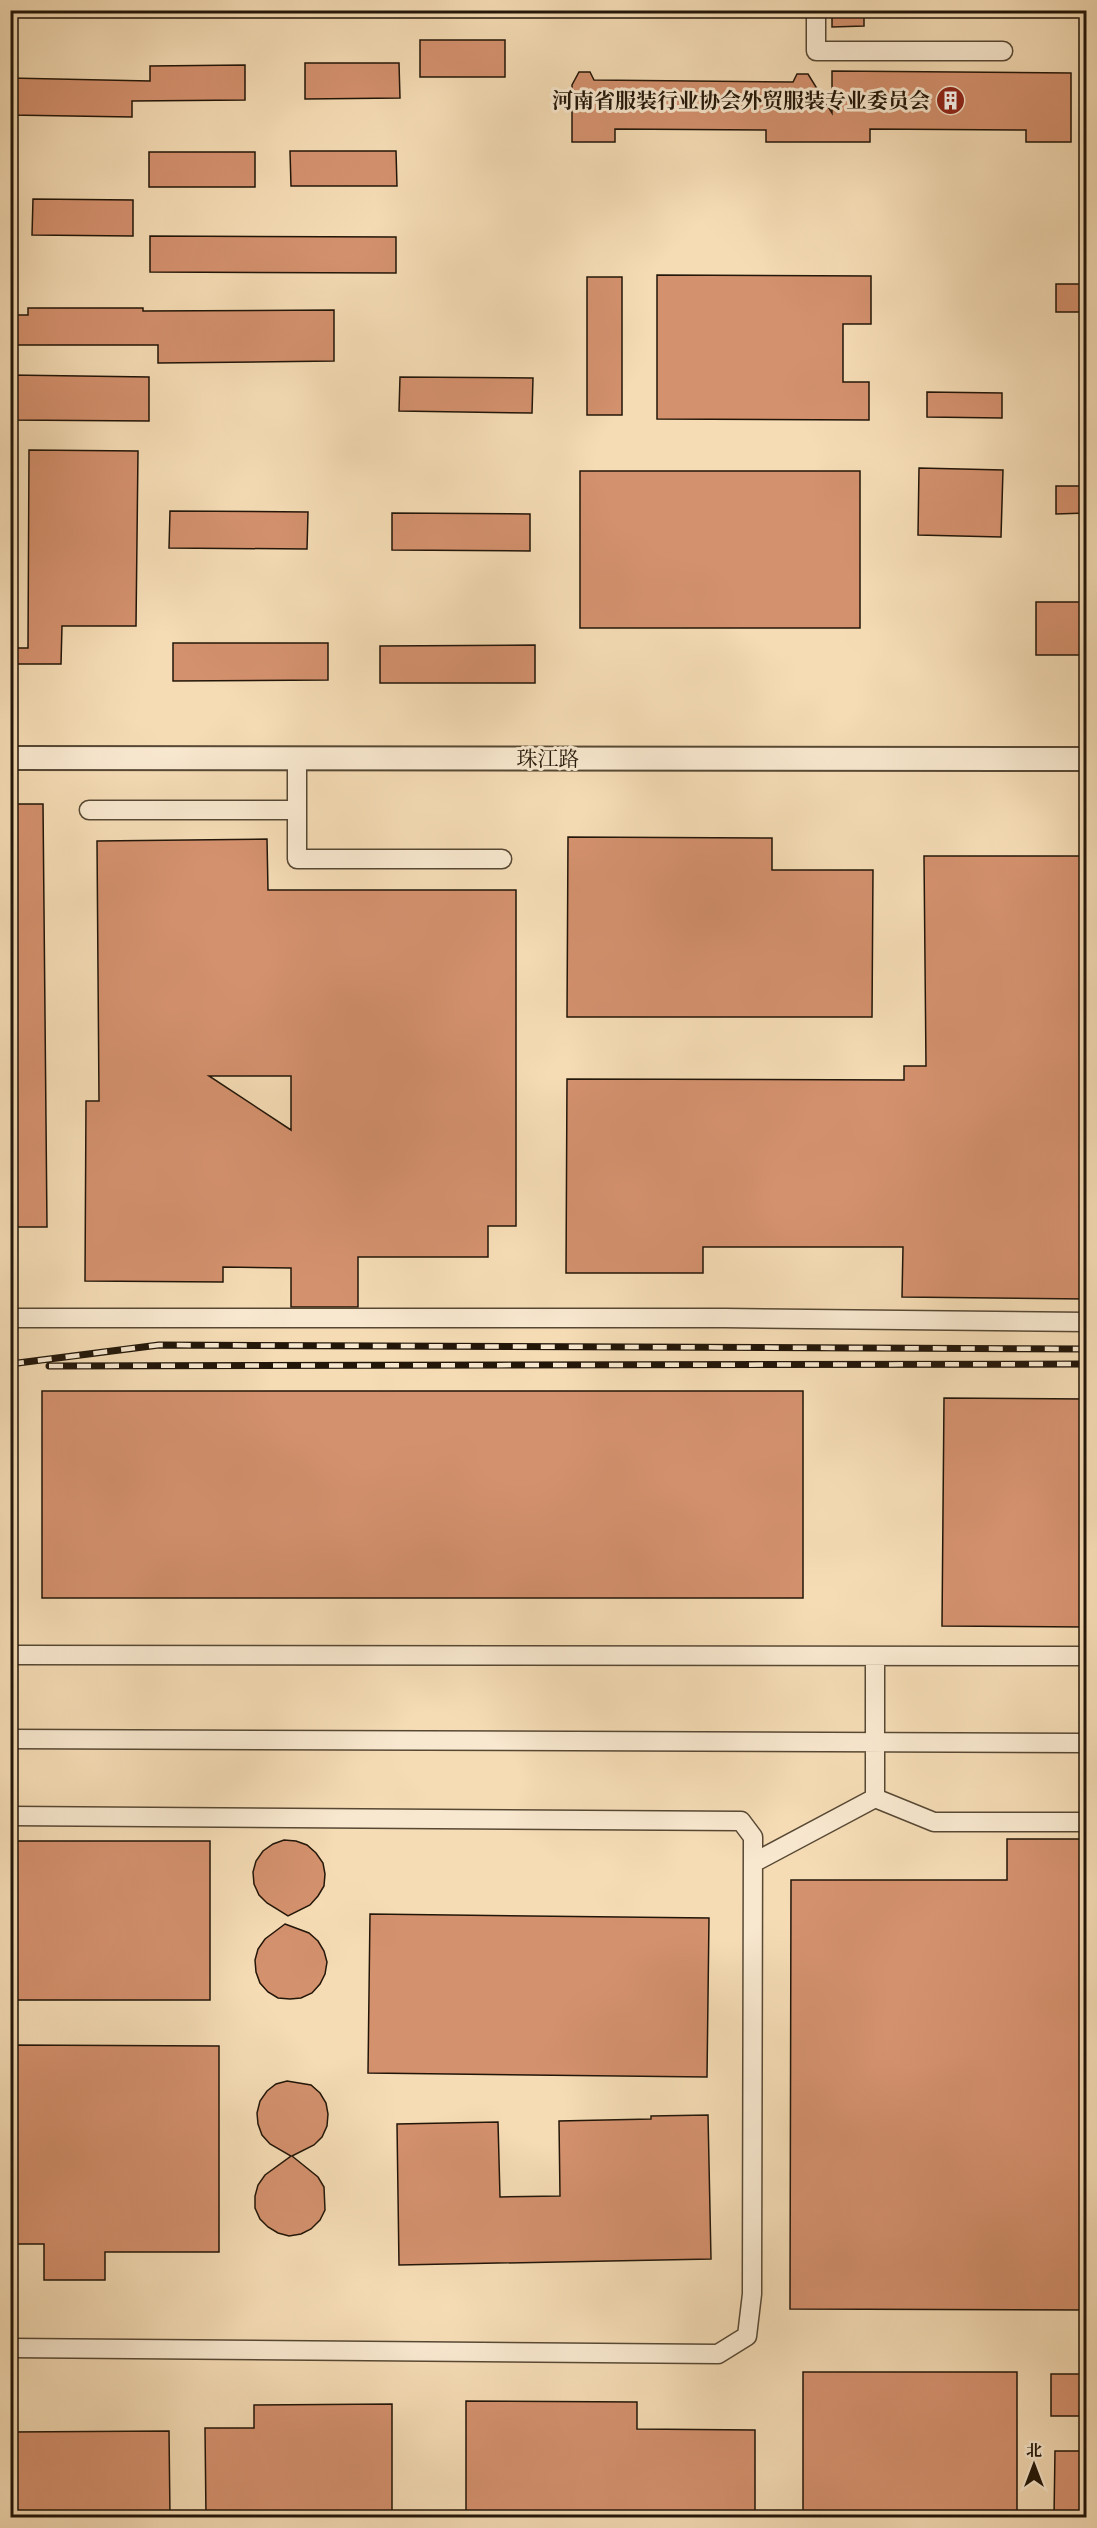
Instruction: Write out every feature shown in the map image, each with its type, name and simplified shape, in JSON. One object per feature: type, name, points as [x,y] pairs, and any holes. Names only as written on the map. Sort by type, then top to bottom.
[{"type":"street","points":[[816,10],[816,51],[1003,51]]},
{"type":"street","name":"珠江路","points":[[10,758],[1086,759]]},
{"type":"street","points":[[297,759],[297,859],[502,859]]},
{"type":"street","points":[[89,810],[297,810]]},
{"type":"street","points":[[10,1318],[725,1318],[1086,1322]]},
{"type":"street","points":[[10,1656],[1086,1656]]},
{"type":"street","points":[[875,1656],[875,1798]]},
{"type":"street","points":[[10,1739],[1086,1743]]},
{"type":"street","points":[[875,1798],[934,1822],[1086,1822]]},
{"type":"street","points":[[753,1863],[875,1798]]},
{"type":"street","points":[[10,1816],[741,1821],[753,1837],[752,2294],[747,2336],[718,2354],[10,2348]]},
{"type":"building","points":[[832,10],[864,10],[864,26],[832,27]]},
{"type":"building","points":[[420,40],[505,40],[505,77],[420,77]]},
{"type":"building","points":[[305,63],[399,63],[400,98],[305,99]]},
{"type":"building","points":[[245,65],[245,100],[132,101],[132,117],[10,115],[10,78],[150,81],[150,66]]},
{"type":"building","points":[[832,71],[1071,73],[1071,142],[1026,142],[1026,130],[870,129],[870,142],[766,142],[766,130],[615,129],[615,142],[572,142],[572,85],[579,72],[590,72],[594,80],[793,82],[797,74],[808,74],[832,113]]},
{"type":"building","points":[[290,151],[396,151],[397,186],[291,186]]},
{"type":"building","points":[[149,152],[255,152],[255,187],[149,187]]},
{"type":"building","points":[[33,199],[133,200],[133,236],[32,235]]},
{"type":"building","points":[[150,236],[396,237],[396,273],[150,272]]},
{"type":"building","points":[[657,275],[871,276],[871,324],[843,324],[843,382],[869,382],[869,420],[657,419]]},
{"type":"building","points":[[587,277],[622,277],[622,415],[587,415]]},
{"type":"building","points":[[1056,284],[1086,284],[1086,312],[1056,312]]},
{"type":"building","points":[[28,308],[143,308],[143,311],[334,310],[334,361],[158,363],[158,345],[10,345],[10,315],[28,315]]},
{"type":"building","points":[[10,375],[149,377],[149,421],[10,420]]},
{"type":"building","points":[[400,377],[533,378],[532,413],[399,411]]},
{"type":"building","points":[[927,392],[1002,393],[1002,418],[927,417]]},
{"type":"building","points":[[29,450],[138,451],[136,626],[62,626],[61,664],[10,664],[10,648],[28,648]]},
{"type":"building","points":[[919,468],[1003,470],[1001,537],[918,535]]},
{"type":"building","points":[[580,471],[860,471],[860,628],[580,628]]},
{"type":"building","points":[[1056,486],[1086,486],[1086,513],[1056,514]]},
{"type":"building","points":[[170,511],[308,512],[307,549],[169,548]]},
{"type":"building","points":[[392,513],[530,514],[530,551],[392,550]]},
{"type":"building","points":[[1036,602],[1086,602],[1086,655],[1036,655]]},
{"type":"building","points":[[173,643],[328,643],[328,680],[173,681]]},
{"type":"building","points":[[535,645],[535,683],[380,683],[380,646]]},
{"type":"building","points":[[10,804],[43,804],[47,1227],[10,1227]]},
{"type":"building","points":[[568,837],[772,838],[772,870],[873,870],[872,1017],[567,1017]]},
{"type":"building","points":[[267,839],[268,890],[516,890],[516,1226],[488,1226],[488,1257],[358,1257],[358,1307],[291,1307],[291,1268],[223,1267],[223,1282],[85,1281],[86,1101],[99,1101],[97,841]],"holes":[[[209,1076],[291,1076],[291,1130]]]},
{"type":"building","points":[[924,856],[1086,856],[1086,1299],[902,1297],[903,1247],[703,1247],[703,1273],[566,1273],[567,1079],[904,1080],[904,1066],[926,1066]]},
{"type":"building","points":[[42,1391],[803,1391],[803,1598],[42,1598]]},
{"type":"building","points":[[944,1398],[1086,1399],[1086,1627],[942,1626]]},
{"type":"building","points":[[1007,1839],[1086,1839],[1086,2310],[790,2309],[791,1880],[1007,1880]]},
{"type":"building","points":[[284,1840],[307,1845],[323,1863],[325,1874],[324,1886],[318,1896],[310,1905],[288,1916],[259,1895],[254,1884],[253,1872],[256,1861],[263,1851]]},
{"type":"building","points":[[10,1841],[210,1841],[210,2000],[10,2000]]},
{"type":"building","points":[[370,1914],[709,1918],[707,2077],[368,2073]]},
{"type":"building","points":[[285,1924],[309,1933],[318,1941],[327,1962],[320,1984],[312,1993],[301,1998],[278,1998],[260,1983],[256,1972],[255,1960],[258,1949],[265,1939]]},
{"type":"building","points":[[10,2045],[219,2046],[219,2252],[105,2252],[105,2280],[44,2280],[44,2244],[10,2244]]},
{"type":"building","points":[[287,2081],[311,2085],[326,2103],[328,2114],[327,2126],[322,2137],[314,2145],[292,2156],[318,2177],[324,2187],[325,2210],[320,2220],[311,2229],[289,2236],[268,2227],[260,2219],[255,2208],[258,2185],[265,2175],[291,2156],[270,2144],[262,2135],[257,2113],[260,2101],[267,2091],[276,2084]]},
{"type":"building","points":[[708,2115],[711,2259],[399,2265],[397,2124],[498,2122],[500,2197],[560,2196],[559,2121]]},
{"type":"building","points":[[803,2372],[1017,2372],[1017,2517],[803,2517]]},
{"type":"building","points":[[1051,2374],[1086,2374],[1086,2416],[1051,2416]]},
{"type":"building","points":[[466,2401],[637,2402],[637,2429],[755,2430],[755,2517],[466,2517]]},
{"type":"building","points":[[392,2404],[392,2517],[206,2517],[205,2428],[254,2428],[254,2405]]},
{"type":"building","points":[[169,2431],[170,2517],[10,2517],[10,2432]]},
{"type":"building","points":[[1055,2451],[1086,2451],[1086,2517],[1054,2517]]},
{"type":"railway","points":[[10,1364],[159,1345],[1086,1349]]},
{"type":"railway","points":[[49,1366],[1086,1364]]},
{"type":"place","name":"河南省服装行业协会外贸服装专业委员会","points":[[951,101]]}]
